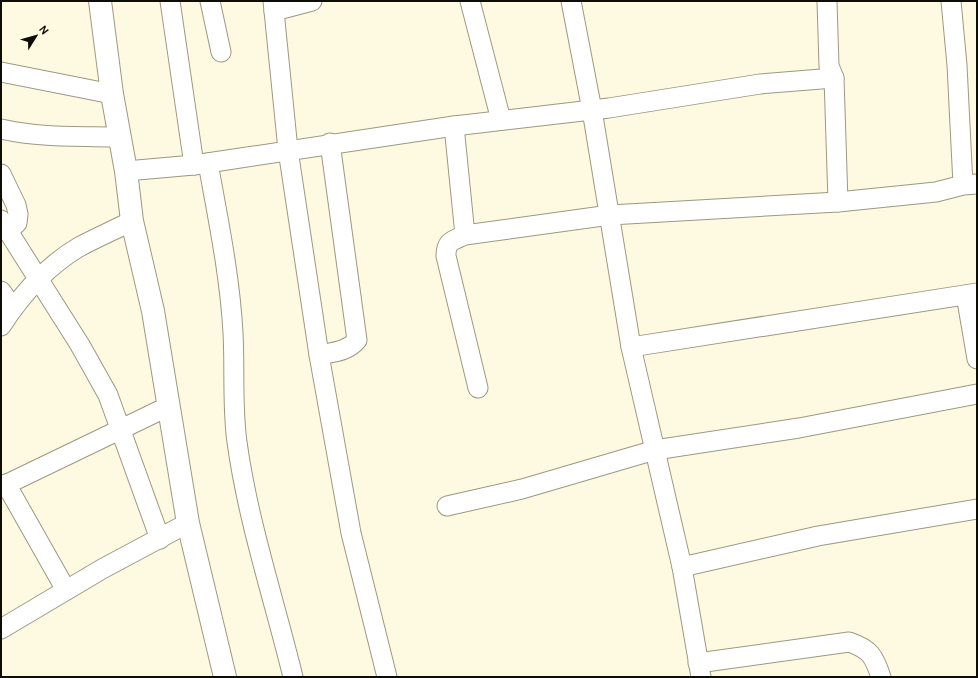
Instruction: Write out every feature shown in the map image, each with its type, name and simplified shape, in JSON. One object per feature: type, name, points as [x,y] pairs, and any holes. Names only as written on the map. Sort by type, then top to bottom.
[{"type":"street","points":[[100,1],[112,94],[126,171],[132,221],[153,312],[188,523],[225,677]]},
{"type":"street","points":[[170,1],[201,164],[229,278],[233,333],[236,440],[246,498],[292,677]]},
{"type":"street","points":[[210,1],[221,52]]},
{"type":"street","points":[[312,1],[273,6],[288,150],[319,355],[351,533],[387,677]]},
{"type":"street","points":[[470,1],[501,120]]},
{"type":"street","points":[[571,1],[592,110],[631,347],[682,567],[699,670],[849,642],[861,646],[870,652],[881,677]]},
{"type":"street","points":[[827,1],[829,66],[834,78],[838,202]]},
{"type":"street","points":[[478,388],[446,256],[446,247],[450,242],[465,235],[610,215],[838,202],[936,192],[970,184],[951,1]]},
{"type":"street","points":[[1,72],[112,94]]},
{"type":"street","points":[[126,171],[201,164],[330,143],[501,120],[592,110],[760,84],[834,78]]},
{"type":"street","points":[[454,126],[465,235]]},
{"type":"street","points":[[1,129],[19,134],[120,137]]},
{"type":"street","points":[[319,355],[344,350],[353,346],[357,340],[330,143]]},
{"type":"street","points":[[1,174],[18,214],[17,223],[4,225],[80,344],[108,396],[119,430],[140,482],[160,539]]},
{"type":"street","points":[[1,326],[13,308],[50,268],[78,248],[132,221]]},
{"type":"street","points":[[1,291],[13,308]]},
{"type":"street","points":[[631,347],[972,294],[977,359]]},
{"type":"street","points":[[448,506],[522,489],[655,450],[799,428],[977,394]]},
{"type":"street","points":[[66,590],[3,486],[169,406]]},
{"type":"street","points":[[682,567],[818,536],[977,509]]},
{"type":"street","points":[[1,629],[66,590],[188,523]]}]
